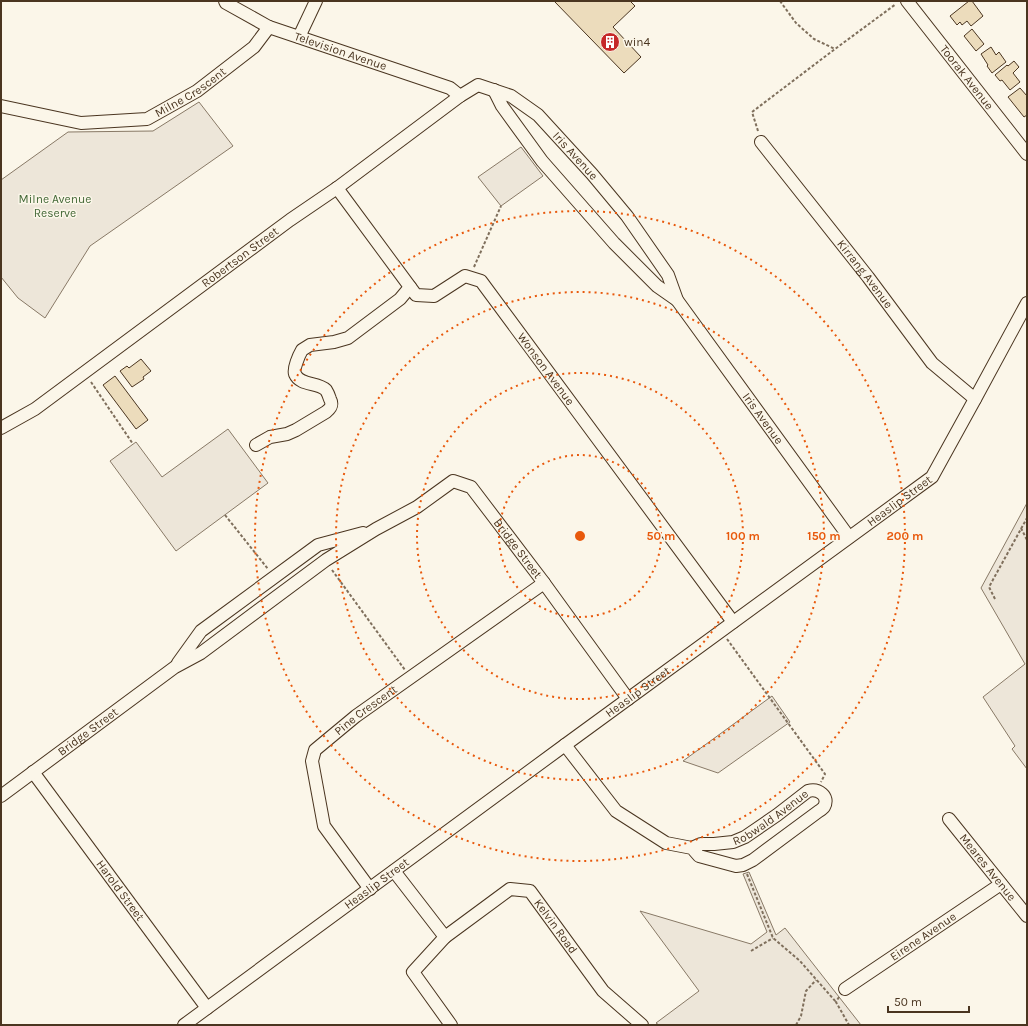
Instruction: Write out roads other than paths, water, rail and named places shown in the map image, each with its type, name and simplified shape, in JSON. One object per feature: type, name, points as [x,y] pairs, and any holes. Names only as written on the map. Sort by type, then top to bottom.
[{"type":"street","name":"Television Avenue","points":[[225,1],[226,3],[269,27],[450,88],[460,96]]},
{"type":"street","points":[[299,37],[316,1]]},
{"type":"street","name":"Toorak Avenue","points":[[908,1],[1027,154]]},
{"type":"street","name":"Milne Crescent","points":[[1,106],[81,123],[147,119],[197,91],[254,47],[269,27]]},
{"type":"street","name":"Robertson Street","points":[[1,428],[35,409],[290,220],[337,188],[460,96],[478,85]]},
{"type":"street","name":"Iris Avenue","points":[[478,85],[511,96],[538,115],[592,174],[627,216],[668,275],[677,300],[849,537]]},
{"type":"street","name":"Iris Avenue","points":[[494,90],[502,106],[542,161],[614,243],[657,286],[677,300]]},
{"type":"street","name":"Kirrang Avenue","points":[[761,142],[868,277],[932,363],[975,399]]},
{"type":"street","points":[[256,445],[270,437],[287,434],[296,430],[326,412],[332,405],[327,391],[300,380],[296,376],[295,371],[302,350],[310,345],[334,342],[348,338],[400,299],[410,287],[337,188]]},
{"type":"street","name":"Wonson Avenue","points":[[410,287],[416,294],[434,296],[465,276],[481,281],[733,622]]},
{"type":"street","name":"Heaslip Street","points":[[184,1025],[564,745],[932,477],[1027,303]]},
{"type":"street","name":"Bridge Street","points":[[1,796],[175,667],[201,652],[326,560],[376,529],[417,507],[453,481],[472,487],[628,699]]},
{"type":"street","name":"Bridge Street","points":[[175,667],[201,631],[318,545],[376,529]]},
{"type":"street","name":"Pine Crescent","points":[[370,888],[324,826],[312,761],[315,750],[356,716],[544,583]]},
{"type":"street","name":"Robwald Avenue","points":[[564,745],[616,811],[666,843],[692,848],[701,844],[733,842],[777,815],[808,791],[817,790],[825,798],[824,807],[753,860],[743,865],[736,866],[699,856],[692,848]]},
{"type":"street","name":"Harold Street","points":[[33,772],[207,1008]]},
{"type":"street","name":"Meares Avenue","points":[[949,818],[1027,916]]},
{"type":"street","points":[[394,871],[445,937]]},
{"type":"street","name":"Eirene Avenue","points":[[846,989],[1002,884]]},
{"type":"street","name":"Kelvin Road","points":[[451,1025],[413,972],[445,937],[510,889],[530,891],[603,991],[642,1025]]},
{"type":"place","name":"win4","points":[[610,42]]},
{"type":"park label","name":"Milne Avenue Reserve","points":[[55,206]]}]
